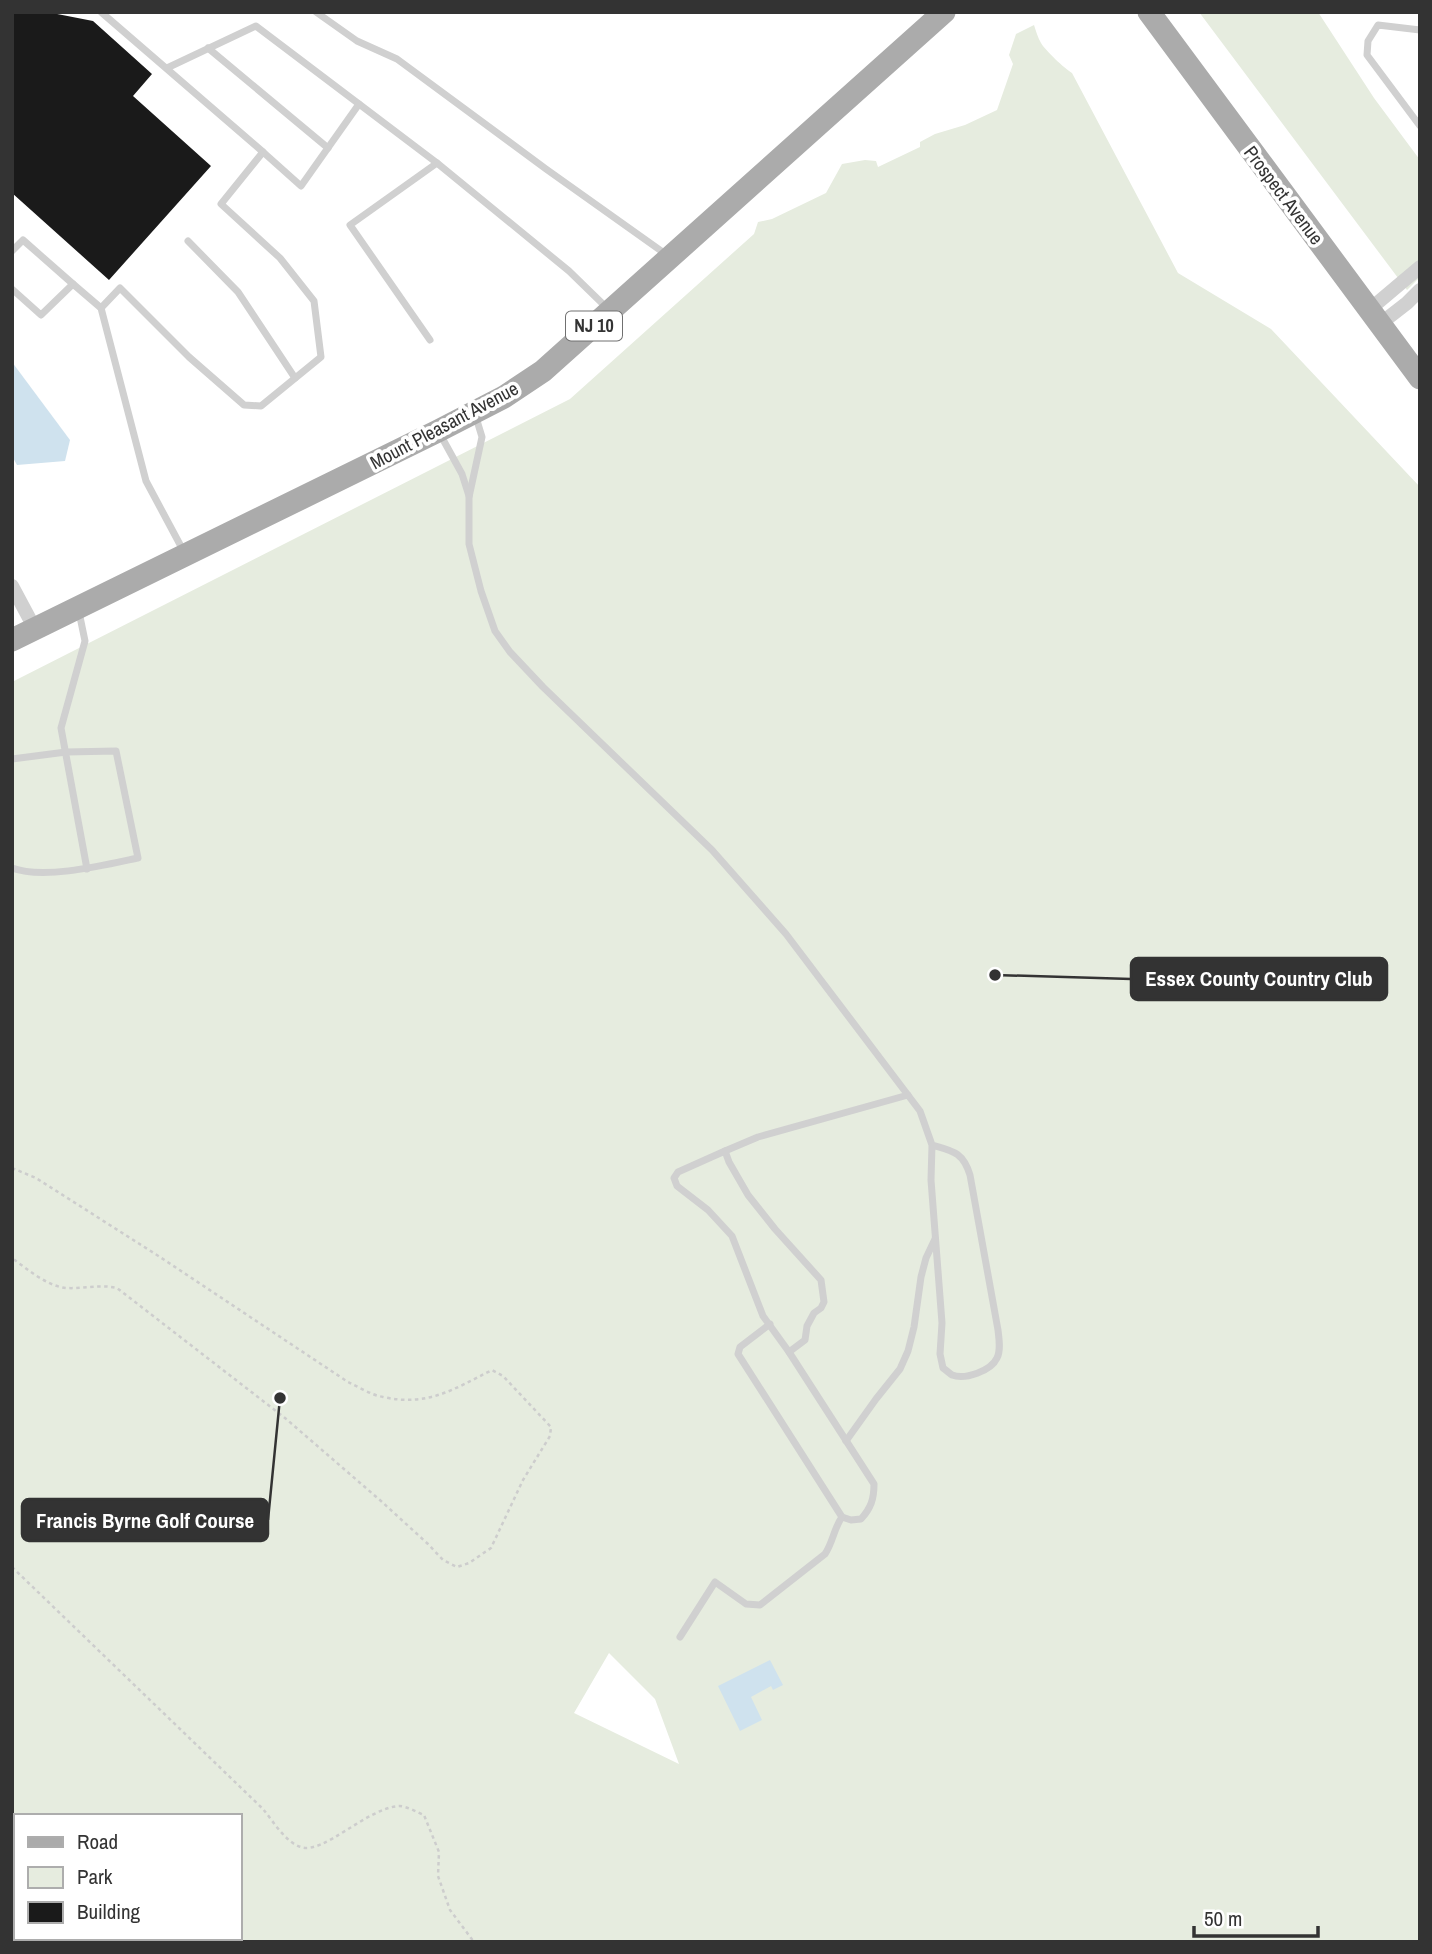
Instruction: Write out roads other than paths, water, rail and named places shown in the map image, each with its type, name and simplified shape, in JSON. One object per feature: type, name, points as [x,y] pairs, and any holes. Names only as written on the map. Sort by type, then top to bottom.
[{"type":"main road","name":"Mount Pleasant Avenue","points":[[12,640],[438,431],[504,397],[543,371],[944,12]]},
{"type":"main road","name":"Prospect Avenue","points":[[1149,12],[1420,377]]},
{"type":"street","points":[[1374,317],[1420,267]]},
{"type":"street","points":[[1374,317],[1407,303],[1420,290]]},
{"type":"street","points":[[12,586],[35,629]]},
{"type":"lane","points":[[101,12],[301,186],[359,104]]},
{"type":"lane","points":[[316,12],[356,41],[397,59],[670,258]]},
{"type":"lane","points":[[1420,30],[1378,25],[1368,41],[1367,55],[1420,126]]},
{"type":"lane","points":[[167,68],[256,26],[437,163],[569,271],[611,312]]},
{"type":"lane","points":[[208,48],[328,148]]},
{"type":"lane","points":[[101,308],[120,288],[189,357],[244,405],[261,406],[321,357],[314,301],[280,258],[221,204],[263,152]]},
{"type":"lane","points":[[430,340],[350,225],[437,163]]},
{"type":"lane","points":[[12,251],[23,240],[101,308],[146,481],[186,556]]},
{"type":"lane","points":[[188,241],[238,292],[295,378]]},
{"type":"lane","points":[[12,289],[41,315],[73,284]]},
{"type":"lane","points":[[474,412],[482,438],[469,497],[469,544],[495,631],[510,652],[712,850],[786,934],[920,1111],[932,1144],[931,1180],[942,1323],[940,1354],[943,1368],[953,1375],[963,1376],[985,1369],[997,1360],[1000,1347],[970,1175],[965,1161],[954,1151],[932,1144]]},
{"type":"lane","points":[[438,431],[462,474],[469,497]]},
{"type":"lane","points":[[79,608],[85,641],[61,728],[87,869]]},
{"type":"lane","points":[[12,759],[66,752],[116,751],[138,858],[87,869],[26,874],[12,868]]},
{"type":"lane","points":[[769,1324],[740,1347],[738,1354],[842,1517],[860,1519],[870,1509],[874,1484],[764,1316],[732,1236],[708,1210],[677,1186],[674,1178],[678,1172],[758,1137],[908,1096]]},
{"type":"lane","points":[[725,1152],[748,1195],[821,1280],[824,1302],[807,1326],[805,1340],[789,1352]]},
{"type":"lane","points":[[846,1441],[900,1369],[908,1351],[921,1277],[935,1239]]},
{"type":"lane","points":[[680,1637],[715,1581],[746,1604],[760,1605],[825,1554],[831,1546],[837,1524],[842,1517]]},
{"type":"water","points":[[12,362],[70,440],[65,461],[17,465],[12,456]]},
{"type":"water","points":[[770,1660],[783,1685],[773,1690],[771,1686],[751,1697],[762,1720],[740,1731],[718,1686]]},
{"type":"place","name":"Essex County Country Club","points":[[995,975]]},
{"type":"place","name":"Francis Byrne Golf Course","points":[[280,1398]]}]
